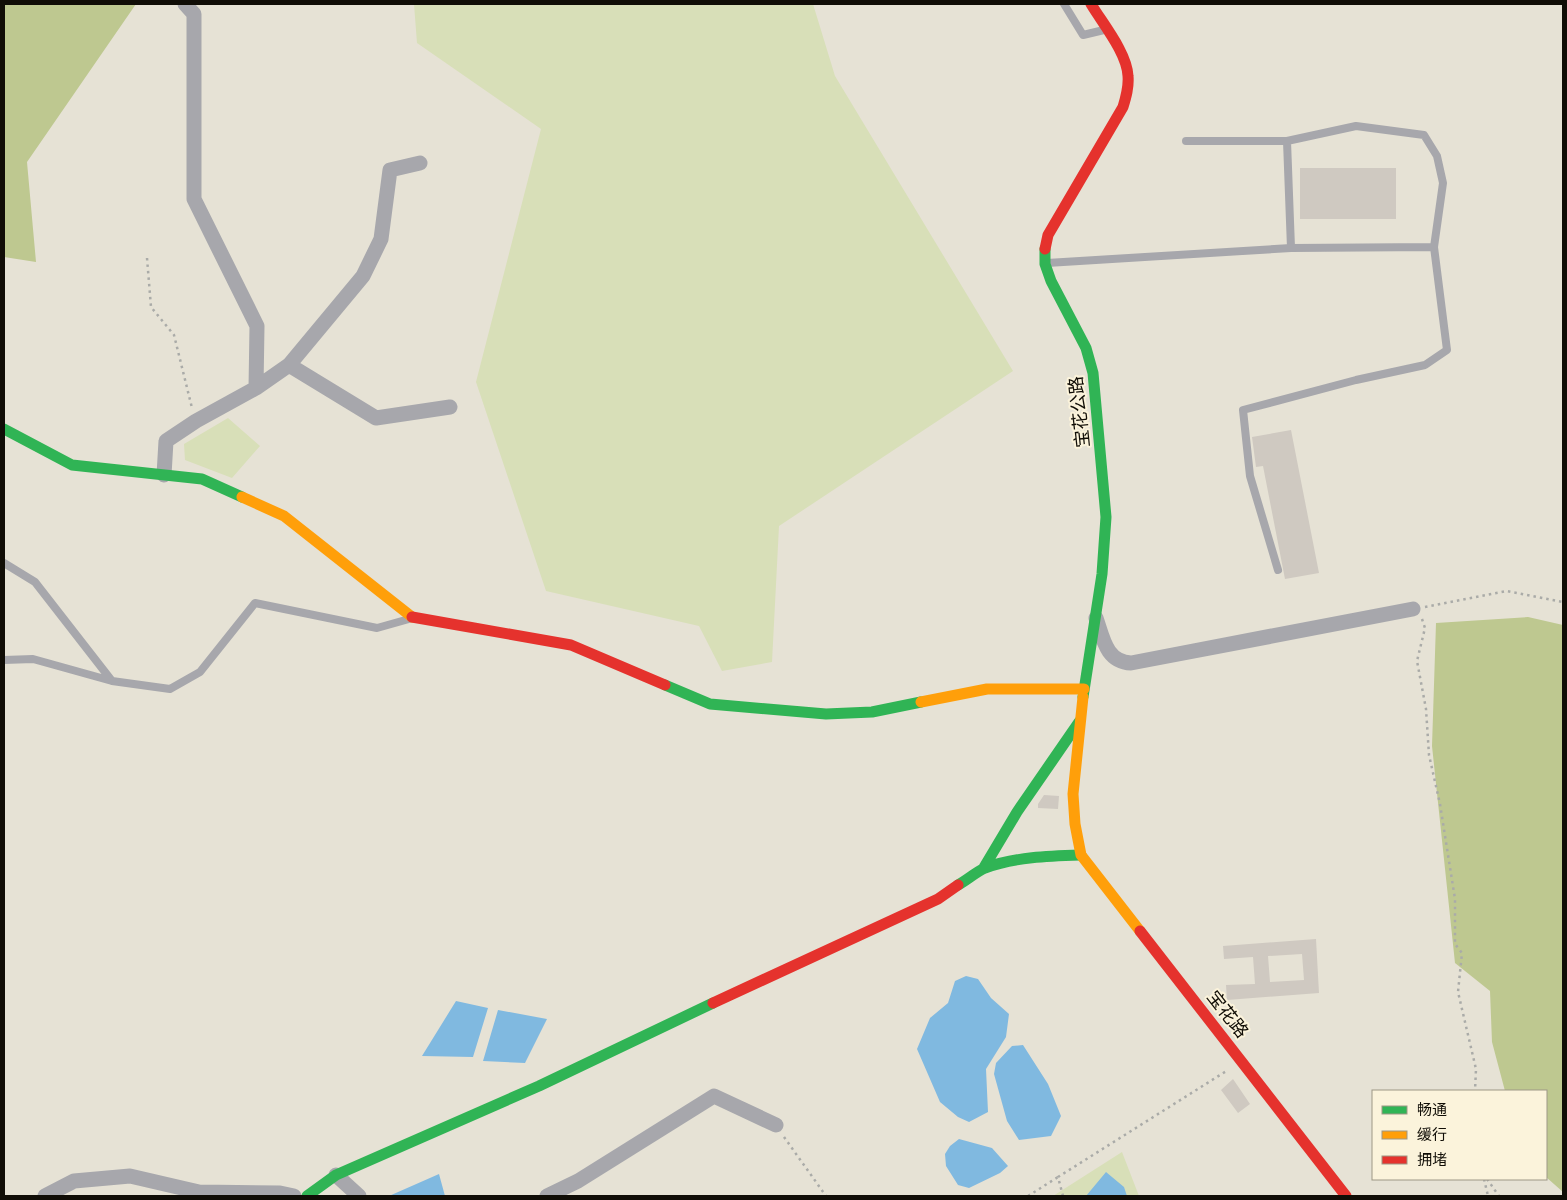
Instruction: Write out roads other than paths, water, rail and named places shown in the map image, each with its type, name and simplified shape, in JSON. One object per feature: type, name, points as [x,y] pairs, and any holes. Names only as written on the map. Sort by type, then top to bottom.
[{"type":"street","points":[[185,4],[194,14],[194,199],[257,326],[256,388]]},
{"type":"street","name":"宝花公路","points":[[1081,855],[1075,824],[1073,794],[1084,690],[1102,574],[1106,517],[1093,373],[1086,348],[1051,281],[1045,264],[1048,235],[1123,107],[1127,92],[1128,74],[1124,59],[1091,4]]},
{"type":"street","points":[[164,475],[166,441],[196,421],[256,388],[289,365],[363,276],[382,239],[390,170],[420,163]]},
{"type":"street","points":[[289,365],[376,418],[450,407]]},
{"type":"street","points":[[4,429],[72,465],[202,479],[284,516],[413,618],[571,646],[710,704],[826,714],[872,712],[987,689],[1084,690]]},
{"type":"street","points":[[1096,618],[1109,653],[1120,662],[1131,663],[1416,608]]},
{"type":"street","points":[[983,869],[1017,812],[1080,721]]},
{"type":"street","points":[[307,1196],[336,1175],[539,1086],[801,961],[938,899],[983,869],[1043,856],[1081,855]]},
{"type":"street","name":"宝花路","points":[[1081,855],[1346,1196]]},
{"type":"street","points":[[547,1196],[578,1181],[714,1096],[776,1125]]},
{"type":"street","points":[[336,1175],[359,1196]]},
{"type":"street","points":[[46,1196],[74,1181],[130,1176],[199,1192],[280,1193],[294,1196]]},
{"type":"lane","points":[[1064,4],[1084,35],[1106,30]]},
{"type":"lane","points":[[1186,140],[1287,140],[1356,126],[1424,135],[1437,156],[1444,183],[1434,247],[1447,350],[1426,365],[1356,380],[1243,410],[1250,476],[1278,570]]},
{"type":"lane","points":[[1287,140],[1291,248]]},
{"type":"lane","points":[[1045,264],[1291,248],[1434,247]]},
{"type":"lane","points":[[4,563],[35,582],[112,681]]},
{"type":"lane","points":[[4,660],[33,659],[112,681],[170,688],[200,672],[255,603],[377,628],[413,618]]},
{"type":"water","points":[[966,976],[978,979],[991,998],[1009,1014],[1006,1037],[986,1069],[988,1112],[969,1122],[958,1117],[940,1102],[917,1049],[930,1018],[948,1003],[955,981]]},
{"type":"water","points":[[456,1001],[488,1008],[473,1057],[422,1056]]},
{"type":"water","points":[[498,1010],[547,1019],[525,1063],[483,1061]]},
{"type":"water","points":[[1023,1045],[1048,1084],[1061,1116],[1051,1136],[1019,1140],[1007,1121],[994,1074],[996,1063],[1012,1046]]},
{"type":"water","points":[[959,1139],[992,1148],[1008,1166],[1000,1173],[969,1188],[958,1185],[946,1166],[945,1154],[950,1146]]},
{"type":"water","points":[[1106,1172],[1124,1187],[1127,1196],[1086,1196]]},
{"type":"water","points":[[439,1174],[445,1196],[389,1196]]}]
